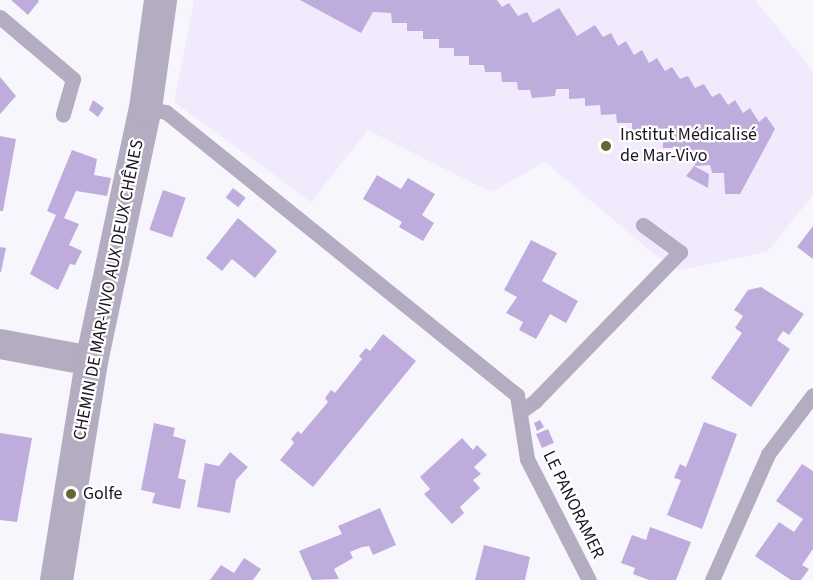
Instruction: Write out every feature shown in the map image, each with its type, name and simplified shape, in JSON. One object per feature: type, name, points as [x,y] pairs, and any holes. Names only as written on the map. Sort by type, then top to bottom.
[{"type":"street","name":"CHEMIN DE MAR-VIVO AUX DEUX CHÊNES","points":[[56,580],[91,361],[145,108],[160,0]]},
{"type":"street","points":[[0,344],[91,361]]},
{"type":"lane","points":[[0,17],[73,79],[63,115]]},
{"type":"lane","name":"LE PANORAMER","points":[[145,108],[166,112],[517,395],[527,459],[589,580]]},
{"type":"lane","points":[[520,412],[535,401],[680,252],[643,225]]},
{"type":"lane","points":[[712,580],[768,454],[813,395]]},
{"type":"shaded area","name":"Institut Médicalisé de Mar-Vivo","points":[[194,0],[755,0],[813,71],[813,195],[767,252],[680,270],[654,254],[545,162],[491,192],[368,130],[311,202],[174,102]]},
{"type":"building","points":[[11,0],[38,0],[39,1],[28,15]]},
{"type":"building","points":[[300,0],[497,0],[502,7],[509,3],[518,16],[527,12],[533,23],[559,8],[577,36],[595,25],[603,37],[611,33],[618,46],[626,41],[634,55],[642,50],[649,63],[657,58],[665,71],[672,67],[680,79],[688,76],[695,88],[704,84],[712,97],[720,93],[728,105],[735,100],[743,113],[750,108],[759,122],[766,116],[775,129],[740,194],[725,194],[724,173],[712,173],[710,165],[695,166],[695,156],[679,157],[678,148],[663,148],[663,139],[648,140],[648,131],[632,131],[632,123],[617,123],[616,114],[601,115],[600,105],[585,106],[585,98],[569,99],[569,89],[556,89],[555,96],[532,98],[530,90],[518,90],[517,82],[502,82],[501,72],[485,72],[484,65],[469,65],[469,56],[454,56],[454,48],[439,48],[439,39],[423,39],[423,31],[407,31],[407,23],[392,23],[391,13],[373,12],[361,33]]},
{"type":"building","points":[[0,77],[16,96],[0,114]]},
{"type":"building","points":[[93,100],[104,108],[98,117],[89,110]]},
{"type":"building","points":[[0,136],[16,139],[3,211],[0,211]]},
{"type":"building","points":[[72,150],[97,159],[94,175],[111,178],[107,196],[76,191],[64,218],[79,224],[69,245],[82,251],[75,265],[70,264],[58,290],[30,274],[56,215],[47,211]]},
{"type":"building","points":[[694,166],[709,174],[708,188],[686,176]]},
{"type":"building","points":[[377,175],[401,189],[408,178],[435,194],[422,215],[434,223],[423,241],[399,227],[402,222],[363,199]]},
{"type":"building","points":[[233,188],[246,198],[238,207],[226,197]]},
{"type":"building","points":[[163,190],[186,198],[172,238],[149,230]]},
{"type":"building","points":[[238,218],[277,251],[255,278],[232,259],[222,271],[206,258]]},
{"type":"building","points":[[813,226],[813,259],[797,247]]},
{"type":"building","points":[[531,240],[557,253],[542,281],[578,301],[566,323],[550,314],[536,339],[519,330],[523,322],[506,313],[517,297],[504,290]]},
{"type":"building","points":[[0,247],[6,248],[1,272],[0,272]]},
{"type":"building","points":[[761,287],[804,314],[789,335],[783,331],[777,340],[790,349],[751,407],[711,378],[742,333],[735,328],[743,316],[734,310],[748,290]]},
{"type":"building","points":[[383,334],[416,361],[313,487],[280,460],[294,443],[291,439],[298,431],[301,434],[328,402],[325,398],[331,390],[335,393],[362,359],[359,356],[366,348],[370,351]]},
{"type":"building","points":[[540,420],[544,427],[537,431],[534,423]]},
{"type":"building","points":[[704,422],[737,434],[702,529],[667,515],[681,480],[674,478],[680,464],[686,467]]},
{"type":"building","points":[[154,423],[175,428],[173,436],[186,440],[178,478],[186,480],[180,509],[152,503],[155,493],[141,490]]},
{"type":"building","points":[[548,429],[554,443],[542,448],[536,434]]},
{"type":"building","points":[[0,433],[32,438],[17,522],[0,520]]},
{"type":"building","points":[[462,438],[473,450],[477,445],[487,455],[474,467],[481,474],[473,480],[480,488],[460,507],[464,513],[452,524],[424,494],[430,489],[420,477]]},
{"type":"building","points":[[230,452],[248,467],[236,480],[230,513],[197,507],[205,463],[219,466]]},
{"type":"building","points":[[802,464],[813,471],[813,549],[802,565],[809,569],[801,580],[791,580],[755,556],[779,522],[794,532],[803,519],[776,501]]},
{"type":"building","points":[[380,508],[396,545],[373,555],[369,546],[350,552],[353,558],[334,569],[339,579],[312,580],[299,551],[342,534],[338,526]]},
{"type":"building","points":[[650,527],[691,542],[676,580],[649,580],[633,574],[635,568],[621,563],[632,535],[646,540]]},
{"type":"building","points":[[484,545],[530,557],[525,580],[475,580]]},
{"type":"building","points":[[244,558],[261,569],[253,580],[210,580],[221,565],[234,573]]},
{"type":"place","name":"Institut Médicalisé de Mar-Vivo","points":[[606,146]]},
{"type":"place","name":"Golfe","points":[[71,494]]}]
